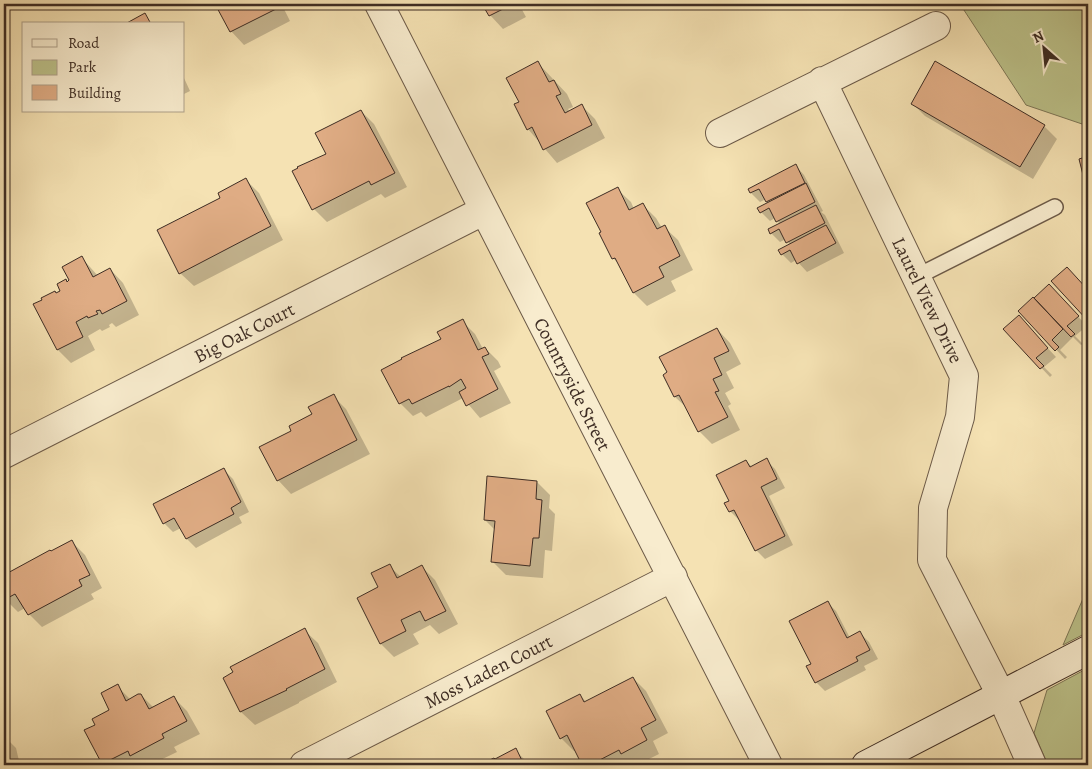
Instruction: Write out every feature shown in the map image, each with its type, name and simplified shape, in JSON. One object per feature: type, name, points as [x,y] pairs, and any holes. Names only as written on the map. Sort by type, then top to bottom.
[{"type":"street","name":"Countryside Street","points":[[378,4],[768,765]]},
{"type":"street","points":[[720,133],[936,26]]},
{"type":"street","name":"Laurel View Drive","points":[[822,82],[964,376],[960,417],[932,508],[932,560],[1001,695],[1032,765]]},
{"type":"street","name":"Big Oak Court","points":[[4,454],[484,211]]},
{"type":"street","name":"Moss Laden Court","points":[[304,765],[673,577]]},
{"type":"street","points":[[866,765],[1088,650]]},
{"type":"lane","points":[[916,277],[1055,207]]},
{"type":"green space","points":[[960,4],[1088,4],[1088,126],[1026,105]]},
{"type":"green space","points":[[1088,587],[1088,632],[1063,645]]},
{"type":"green space","points":[[1088,668],[1088,765],[1048,765],[1034,733],[1047,690]]},
{"type":"building","points":[[215,4],[276,4],[278,8],[230,32]]},
{"type":"building","points":[[482,4],[513,4],[489,16]]},
{"type":"building","points":[[145,13],[150,22],[129,22]]},
{"type":"building","points":[[538,61],[549,82],[554,80],[561,94],[556,96],[565,113],[582,104],[592,125],[543,150],[532,127],[527,130],[514,104],[519,102],[506,78]]},
{"type":"building","points":[[935,61],[1045,125],[1020,167],[911,104]]},
{"type":"building","points":[[361,110],[395,173],[371,185],[369,181],[312,210],[292,171],[326,154],[315,133]]},
{"type":"building","points":[[1088,156],[1088,177],[1084,179],[1079,159]]},
{"type":"building","points":[[796,164],[805,183],[766,202],[759,189],[750,193],[748,189]]},
{"type":"building","points":[[246,178],[271,226],[179,274],[157,230],[220,198],[218,193]]},
{"type":"building","points":[[806,183],[815,202],[776,222],[769,208],[760,213],[757,208]]},
{"type":"building","points":[[618,187],[629,210],[643,203],[657,229],[665,225],[680,256],[659,267],[664,277],[633,293],[615,258],[612,259],[586,203]]},
{"type":"building","points":[[816,205],[825,223],[786,243],[779,229],[770,234],[768,229]]},
{"type":"building","points":[[826,225],[836,243],[797,264],[790,250],[781,255],[778,250]]},
{"type":"building","points":[[82,256],[93,277],[110,268],[127,301],[102,314],[100,310],[96,311],[98,314],[88,318],[87,316],[76,322],[83,337],[57,350],[33,304],[55,291],[56,293],[60,291],[57,284],[66,279],[67,282],[69,280],[62,267]]},
{"type":"building","points":[[1067,267],[1088,290],[1088,306],[1085,309],[1088,313],[1088,321],[1051,281]]},
{"type":"building","points":[[1049,284],[1079,316],[1067,326],[1075,334],[1071,337],[1034,298]]},
{"type":"building","points":[[1033,297],[1063,329],[1052,340],[1059,347],[1055,351],[1018,311]]},
{"type":"building","points":[[1019,315],[1048,348],[1036,358],[1044,366],[1040,369],[1003,329]]},
{"type":"building","points":[[463,319],[478,350],[485,347],[489,354],[482,357],[498,389],[466,406],[459,392],[466,388],[461,379],[449,387],[412,404],[409,399],[399,404],[381,370],[441,339],[437,332]]},
{"type":"building","points":[[717,328],[729,351],[714,358],[722,375],[713,379],[719,391],[715,392],[728,417],[698,432],[679,395],[674,397],[663,375],[667,372],[659,357]]},
{"type":"building","points":[[334,394],[357,440],[277,481],[259,447],[291,431],[289,426],[312,414],[308,407]]},
{"type":"building","points":[[767,458],[777,479],[761,487],[785,536],[755,551],[734,510],[729,512],[724,503],[729,501],[716,475],[746,460],[750,467]]},
{"type":"building","points":[[224,468],[241,502],[231,508],[234,514],[186,539],[174,518],[163,524],[153,504]]},
{"type":"building","points":[[487,476],[537,481],[536,499],[542,500],[539,538],[533,538],[530,566],[491,562],[495,521],[484,520]]},
{"type":"building","points":[[72,540],[90,575],[79,580],[82,586],[28,615],[15,594],[4,600],[4,575]]},
{"type":"building","points":[[390,564],[397,578],[422,565],[446,611],[425,621],[420,611],[401,620],[406,631],[380,644],[357,598],[378,587],[371,573]]},
{"type":"building","points":[[828,601],[847,638],[860,631],[870,650],[856,657],[858,661],[815,683],[806,666],[811,664],[789,621]]},
{"type":"building","points":[[305,628],[325,669],[287,690],[240,712],[223,678],[233,672],[230,667]]},
{"type":"building","points":[[633,677],[656,720],[641,728],[647,740],[621,754],[619,750],[590,765],[582,765],[567,735],[560,739],[546,711],[580,694],[584,702]]},
{"type":"building","points":[[118,684],[126,701],[141,694],[149,709],[174,696],[187,721],[162,734],[164,738],[130,756],[128,751],[102,764],[84,730],[95,725],[92,719],[109,710],[101,693]]},
{"type":"building","points":[[4,736],[11,765],[4,765]]},
{"type":"building","points":[[516,748],[524,765],[479,765],[495,759]]}]
